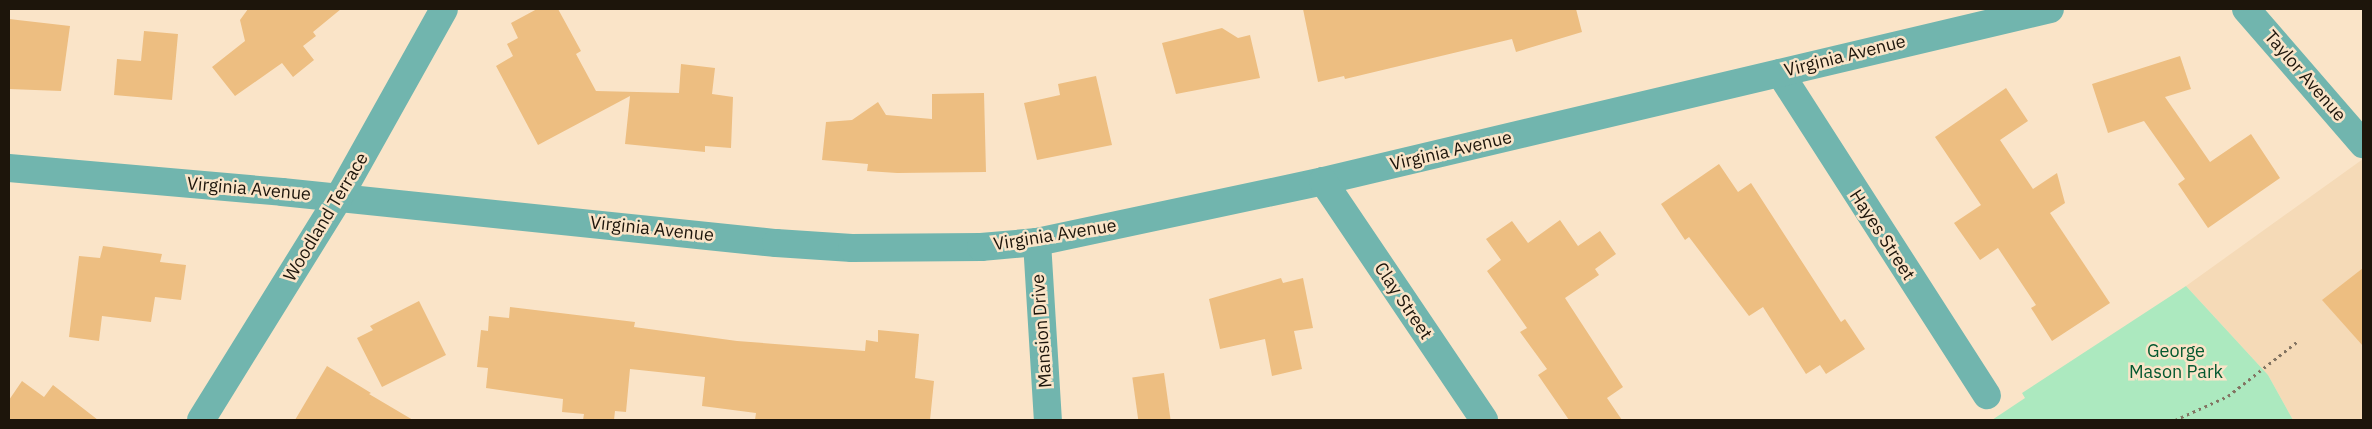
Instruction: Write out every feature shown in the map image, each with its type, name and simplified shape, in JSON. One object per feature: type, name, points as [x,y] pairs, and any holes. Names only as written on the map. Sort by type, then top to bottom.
[{"type":"street","name":"Woodland Terrace","points":[[201,420],[339,197],[444,9]]},
{"type":"street","name":"Virginia Avenue","points":[[9,168],[339,197],[635,230],[852,248],[981,247],[1037,242],[1323,181],[2050,9]]},
{"type":"street","name":"Taylor Avenue","points":[[2246,9],[2363,144]]},
{"type":"street","name":"Hayes Street","points":[[1780,73],[1987,395]]},
{"type":"street","name":"Clay Street","points":[[1323,181],[1484,420]]},
{"type":"street","name":"Mansion Drive","points":[[1037,242],[1048,420]]},
{"type":"path","points":[[2175,420],[2228,396],[2298,340]]},
{"type":"shaded area","points":[[2363,159],[2363,420],[2293,420],[2268,375],[2186,286]]},
{"type":"green space","name":"George Mason Park","points":[[2186,286],[2268,375],[2293,420],[1992,420],[2025,398],[2022,393]]},
{"type":"building","points":[[248,9],[341,9],[313,32],[316,36],[303,46],[314,60],[293,77],[282,63],[235,96],[212,67],[245,41],[240,20]]},
{"type":"building","points":[[537,9],[558,9],[581,51],[576,54],[596,91],[679,93],[681,64],[715,68],[712,94],[733,97],[731,148],[705,146],[705,152],[625,144],[630,96],[538,145],[496,66],[513,56],[507,44],[518,38],[511,23]]},
{"type":"building","points":[[1303,9],[1576,9],[1582,32],[1516,52],[1512,39],[1345,79],[1344,76],[1318,82]]},
{"type":"building","points":[[9,19],[70,26],[61,91],[9,89]]},
{"type":"building","points":[[1222,28],[1238,38],[1250,35],[1260,78],[1176,94],[1162,43]]},
{"type":"building","points":[[144,31],[178,34],[172,100],[114,95],[117,59],[141,61]]},
{"type":"building","points":[[2180,56],[2191,89],[2165,97],[2210,162],[2251,134],[2280,178],[2208,228],[2178,184],[2185,179],[2144,121],[2108,133],[2092,84]]},
{"type":"building","points":[[1096,76],[1112,145],[1037,160],[1024,103],[1060,95],[1058,84]]},
{"type":"building","points":[[2006,88],[2028,121],[2000,140],[2033,189],[2057,173],[2065,203],[2050,213],[2110,303],[2052,341],[2031,308],[2036,305],[1998,248],[1980,260],[1954,223],[1981,205],[1935,137]]},
{"type":"building","points":[[984,93],[986,172],[897,173],[867,171],[868,164],[822,160],[826,122],[852,120],[878,102],[886,115],[932,119],[932,94]]},
{"type":"building","points":[[1719,164],[1738,192],[1751,183],[1841,322],[1845,319],[1865,349],[1826,374],[1820,365],[1806,374],[1763,307],[1749,316],[1689,237],[1685,240],[1661,204]]},
{"type":"building","points":[[1560,220],[1578,246],[1600,231],[1616,254],[1595,269],[1599,275],[1565,298],[1623,387],[1607,398],[1622,420],[1569,420],[1538,375],[1547,369],[1520,332],[1527,328],[1487,271],[1501,260],[1486,239],[1512,221],[1528,243]]},
{"type":"building","points":[[103,246],[162,254],[160,262],[186,265],[181,300],[155,297],[151,322],[102,316],[99,341],[69,337],[79,256],[100,258]]},
{"type":"building","points":[[2363,268],[2363,346],[2322,300]]},
{"type":"building","points":[[1281,278],[1283,283],[1303,278],[1313,328],[1294,331],[1302,369],[1272,376],[1265,339],[1220,349],[1209,299]]},
{"type":"building","points":[[419,301],[446,355],[382,387],[357,338],[373,330],[370,326]]},
{"type":"building","points":[[510,307],[635,322],[634,327],[737,341],[865,351],[866,340],[878,342],[878,330],[919,334],[915,378],[934,381],[930,420],[755,420],[756,413],[702,406],[705,377],[630,369],[626,412],[615,411],[614,420],[583,420],[584,414],[562,412],[563,399],[486,388],[488,368],[477,367],[481,330],[488,331],[489,316],[509,318]]},
{"type":"building","points":[[327,366],[371,393],[369,394],[413,420],[295,420]]},
{"type":"building","points":[[1164,373],[1171,420],[1138,420],[1132,377]]},
{"type":"building","points":[[22,381],[44,397],[53,385],[98,420],[9,420],[9,400]]}]
